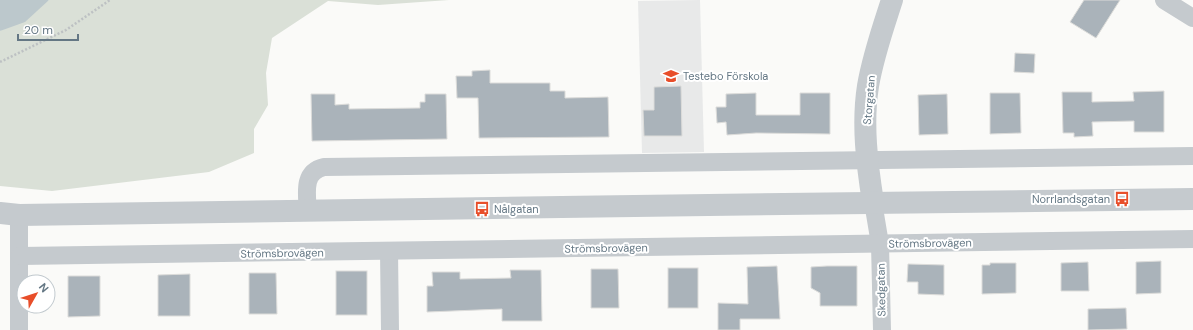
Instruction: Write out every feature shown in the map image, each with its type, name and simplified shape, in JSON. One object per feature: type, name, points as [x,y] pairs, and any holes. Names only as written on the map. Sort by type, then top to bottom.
[{"type":"street","name":"Storgatan","points":[[873,202],[867,160],[869,84],[873,64],[892,0]]},
{"type":"street","points":[[1164,0],[1193,18]]},
{"type":"street","points":[[308,212],[308,178],[316,169],[324,167],[1193,156]]},
{"type":"street","points":[[19,330],[20,256],[10,214],[308,212],[873,202],[1193,199]]},
{"type":"street","name":"Skedgatan","points":[[873,202],[880,244],[882,330]]},
{"type":"street","name":"Strömsbrovägen","points":[[20,256],[1193,239]]},
{"type":"street","points":[[389,251],[390,330]]},
{"type":"path","points":[[0,62],[66,30],[110,0]]},
{"type":"shaded area","points":[[0,0],[49,0],[25,22],[0,31]]},
{"type":"shaded area","points":[[49,0],[449,0],[378,5],[328,1],[272,38],[266,73],[268,105],[254,129],[254,153],[209,172],[52,191],[0,186],[0,31]]},
{"type":"shaded area","name":"Testebo Förskola","points":[[700,0],[704,152],[642,153],[638,1]]},
{"type":"building","points":[[1084,0],[1120,0],[1096,38],[1070,22]]},
{"type":"building","points":[[1015,53],[1035,54],[1034,73],[1014,72]]},
{"type":"building","points":[[490,70],[490,83],[550,83],[550,91],[565,91],[565,98],[608,97],[609,137],[479,138],[478,98],[457,98],[456,76],[472,76],[472,71]]},
{"type":"building","points":[[681,86],[682,136],[644,136],[643,110],[654,110],[654,87]]},
{"type":"building","points":[[1164,91],[1164,132],[1134,132],[1134,121],[1092,122],[1093,136],[1074,137],[1074,133],[1063,133],[1062,92],[1092,92],[1092,102],[1134,101],[1133,92]]},
{"type":"building","points":[[756,93],[756,115],[800,115],[800,93],[830,93],[830,134],[756,133],[727,135],[726,122],[717,123],[716,107],[726,107],[726,94]]},
{"type":"building","points":[[990,93],[1020,93],[1021,133],[990,134]]},
{"type":"building","points":[[311,94],[335,94],[335,105],[349,104],[349,109],[420,108],[420,102],[425,102],[425,94],[446,94],[447,139],[312,141]]},
{"type":"building","points":[[947,94],[948,134],[919,135],[918,95]]},
{"type":"building","points":[[1161,261],[1161,293],[1136,294],[1136,262]]},
{"type":"building","points":[[1088,262],[1089,291],[1061,291],[1061,263]]},
{"type":"building","points":[[990,263],[1016,263],[1016,293],[982,294],[982,265],[990,265]]},
{"type":"building","points":[[908,264],[944,265],[944,295],[918,294],[918,282],[907,282]]},
{"type":"building","points":[[777,266],[780,319],[740,319],[740,330],[718,330],[718,303],[748,304],[747,267]]},
{"type":"building","points":[[857,266],[857,306],[820,306],[820,293],[811,288],[811,267]]},
{"type":"building","points":[[668,268],[698,268],[698,308],[668,308]]},
{"type":"building","points":[[591,269],[618,269],[619,308],[591,308]]},
{"type":"building","points":[[510,270],[541,270],[542,321],[502,321],[502,309],[427,312],[427,286],[433,286],[432,272],[460,272],[460,279],[511,278]]},
{"type":"building","points":[[336,271],[367,271],[367,315],[336,315]]},
{"type":"building","points":[[249,273],[276,273],[277,314],[249,314]]},
{"type":"building","points":[[190,274],[190,316],[158,316],[158,275]]},
{"type":"building","points":[[68,276],[100,276],[100,316],[68,317]]},
{"type":"building","points":[[1126,308],[1127,329],[1088,330],[1088,309]]},
{"type":"place","name":"Testebo Förskola","points":[[671,76]]},
{"type":"place","name":"Norrlandsgatan","points":[[1122,199]]},
{"type":"place","name":"Nålgatan","points":[[482,209]]}]
